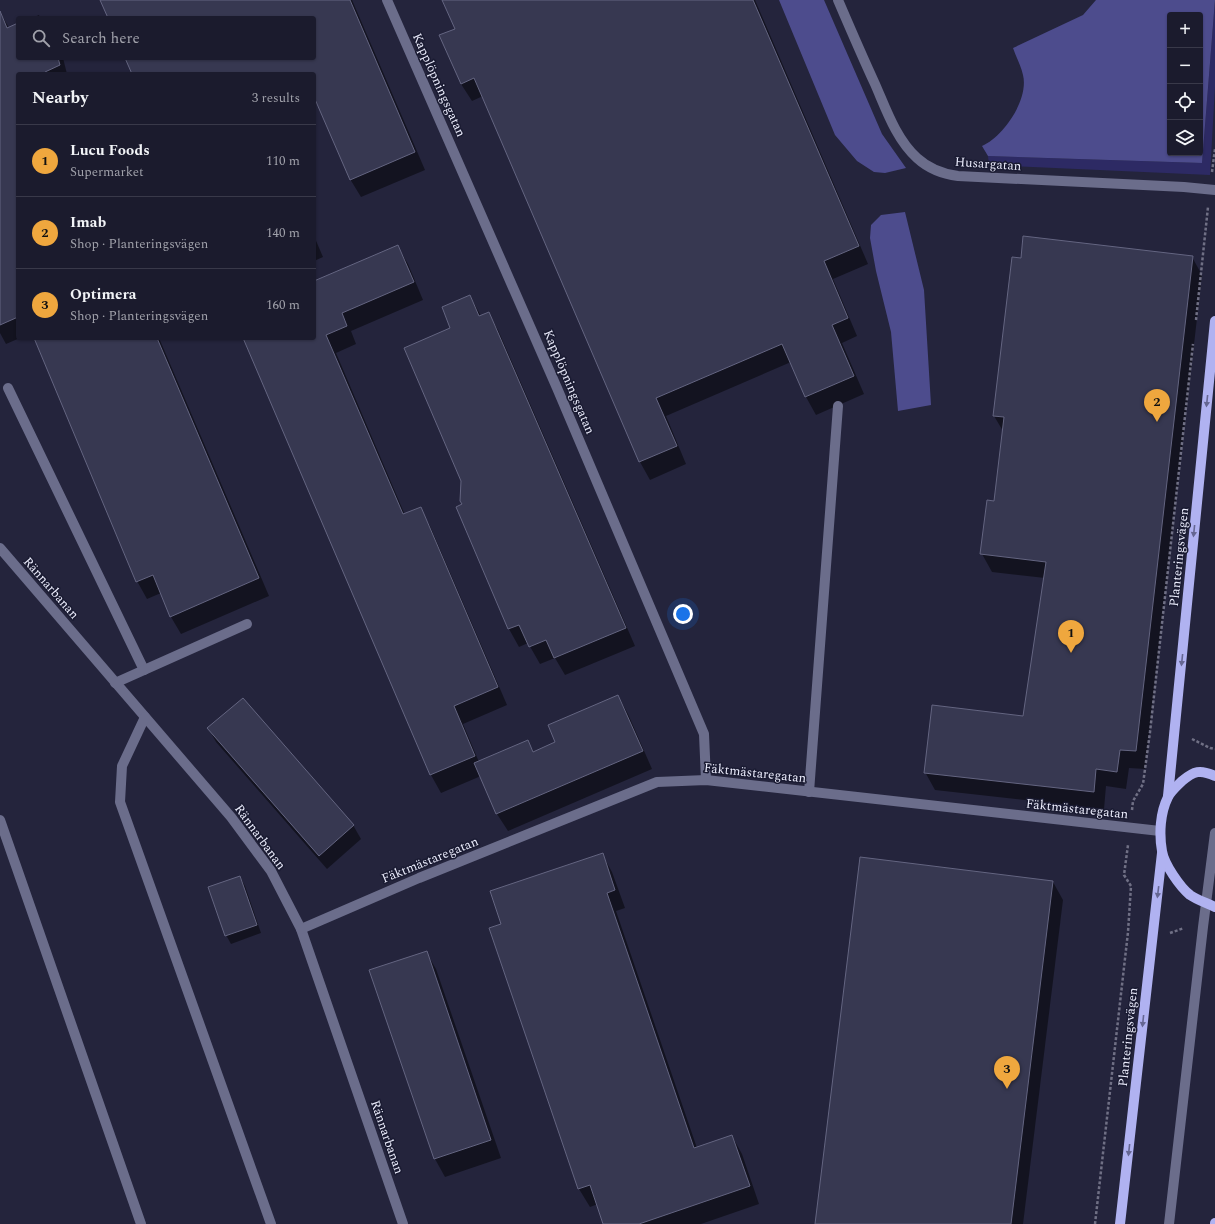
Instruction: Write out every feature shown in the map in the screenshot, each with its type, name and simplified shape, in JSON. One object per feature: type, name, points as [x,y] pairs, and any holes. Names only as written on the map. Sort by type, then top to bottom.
[{"type":"main road","name":"Planteringsvägen","points":[[1120,1224],[1162,853],[1160,831],[1163,811],[1168,796],[1215,321]]},
{"type":"main road","points":[[1168,796],[1189,775],[1205,772],[1215,776]]},
{"type":"main road","points":[[1162,853],[1180,884],[1190,894],[1210,905]]},
{"type":"street","name":"Kapplöpningsgatan","points":[[387,0],[557,388],[704,734],[706,780]]},
{"type":"street","name":"Husargatan","points":[[838,0],[901,139],[915,157],[933,170],[958,176],[1212,190]]},
{"type":"street","points":[[8,388],[144,670]]},
{"type":"street","points":[[809,792],[838,406]]},
{"type":"street","name":"Rännarbanan","points":[[0,548],[231,817],[271,871],[301,929],[403,1224]]},
{"type":"street","points":[[115,682],[247,624]]},
{"type":"street","points":[[145,717],[122,766],[120,802],[270,1224]]},
{"type":"street","name":"Fäktmästaregatan","points":[[301,929],[419,878],[657,782],[706,780],[1160,831]]},
{"type":"street","points":[[0,820],[141,1224]]},
{"type":"street","points":[[1169,1224],[1210,905],[1215,833]]},
{"type":"path","points":[[1195,323],[1212,190],[1215,149]]},
{"type":"path","points":[[1095,1224],[1128,932],[1131,886],[1124,875],[1134,801],[1143,784],[1150,732],[1193,339]]},
{"type":"shaded area","points":[[779,0],[824,0],[882,134],[906,168],[885,173],[874,172],[857,161],[835,135]]},
{"type":"shaded area","points":[[1096,0],[1215,0],[1203,150],[1203,12],[1167,12],[1167,156],[1203,156],[1202,163],[988,156],[982,146],[999,134],[1013,116],[1022,95],[1024,85],[1023,75],[1013,48],[1083,15]]},
{"type":"shaded area","points":[[1215,0],[1215,87],[1210,175],[989,165],[988,156],[1202,163]]},
{"type":"shaded area","points":[[905,212],[924,290],[931,405],[898,411],[891,332],[876,271],[870,238],[871,225],[881,215]]},
{"type":"building","points":[[100,0],[350,0],[415,152],[350,180],[316,102],[316,72],[131,72],[126,60],[316,60],[316,16],[107,16]]},
{"type":"building","points":[[442,0],[753,0],[859,246],[824,261],[848,318],[832,325],[854,376],[805,397],[782,344],[656,398],[677,446],[639,462],[474,78],[461,84],[439,35],[455,29]]},
{"type":"building","points":[[0,11],[7,28],[16,24],[16,60],[59,60],[60,65],[45,72],[16,72],[16,318],[0,325]]},
{"type":"building","points":[[1023,236],[1193,256],[1136,751],[1120,750],[1117,772],[1096,769],[1094,792],[924,773],[932,705],[1023,716],[1046,562],[980,554],[987,500],[994,501],[1004,417],[993,416],[1012,257],[1021,258]]},
{"type":"building","points":[[398,245],[414,282],[342,313],[347,326],[326,335],[403,514],[421,507],[498,687],[454,706],[475,756],[430,775],[244,340],[316,340],[316,280]]},
{"type":"building","points":[[470,295],[479,316],[489,312],[626,628],[554,658],[546,640],[529,647],[519,625],[508,629],[456,507],[462,504],[460,501],[461,481],[404,348],[450,328],[442,307]]},
{"type":"building","points":[[35,340],[158,340],[259,578],[170,617],[153,575],[136,582]]},
{"type":"building","points":[[618,695],[643,751],[496,814],[474,763],[528,740],[533,752],[555,742],[548,725]]},
{"type":"building","points":[[243,698],[354,825],[319,856],[207,728]]},
{"type":"building","points":[[603,853],[615,890],[607,893],[694,1148],[732,1135],[750,1186],[639,1224],[603,1224],[590,1185],[578,1189],[489,928],[501,924],[490,891]]},
{"type":"building","points":[[860,857],[1053,881],[1011,1224],[815,1224]]},
{"type":"building","points":[[240,876],[257,925],[225,936],[208,887]]},
{"type":"building","points":[[427,951],[491,1140],[434,1159],[369,970]]},
{"type":"place","name":"Imab","points":[[1157,422]]},
{"type":"place","name":"Lucu Foods","points":[[1071,653]]},
{"type":"place","name":"Optimera","points":[[1007,1089]]}]
